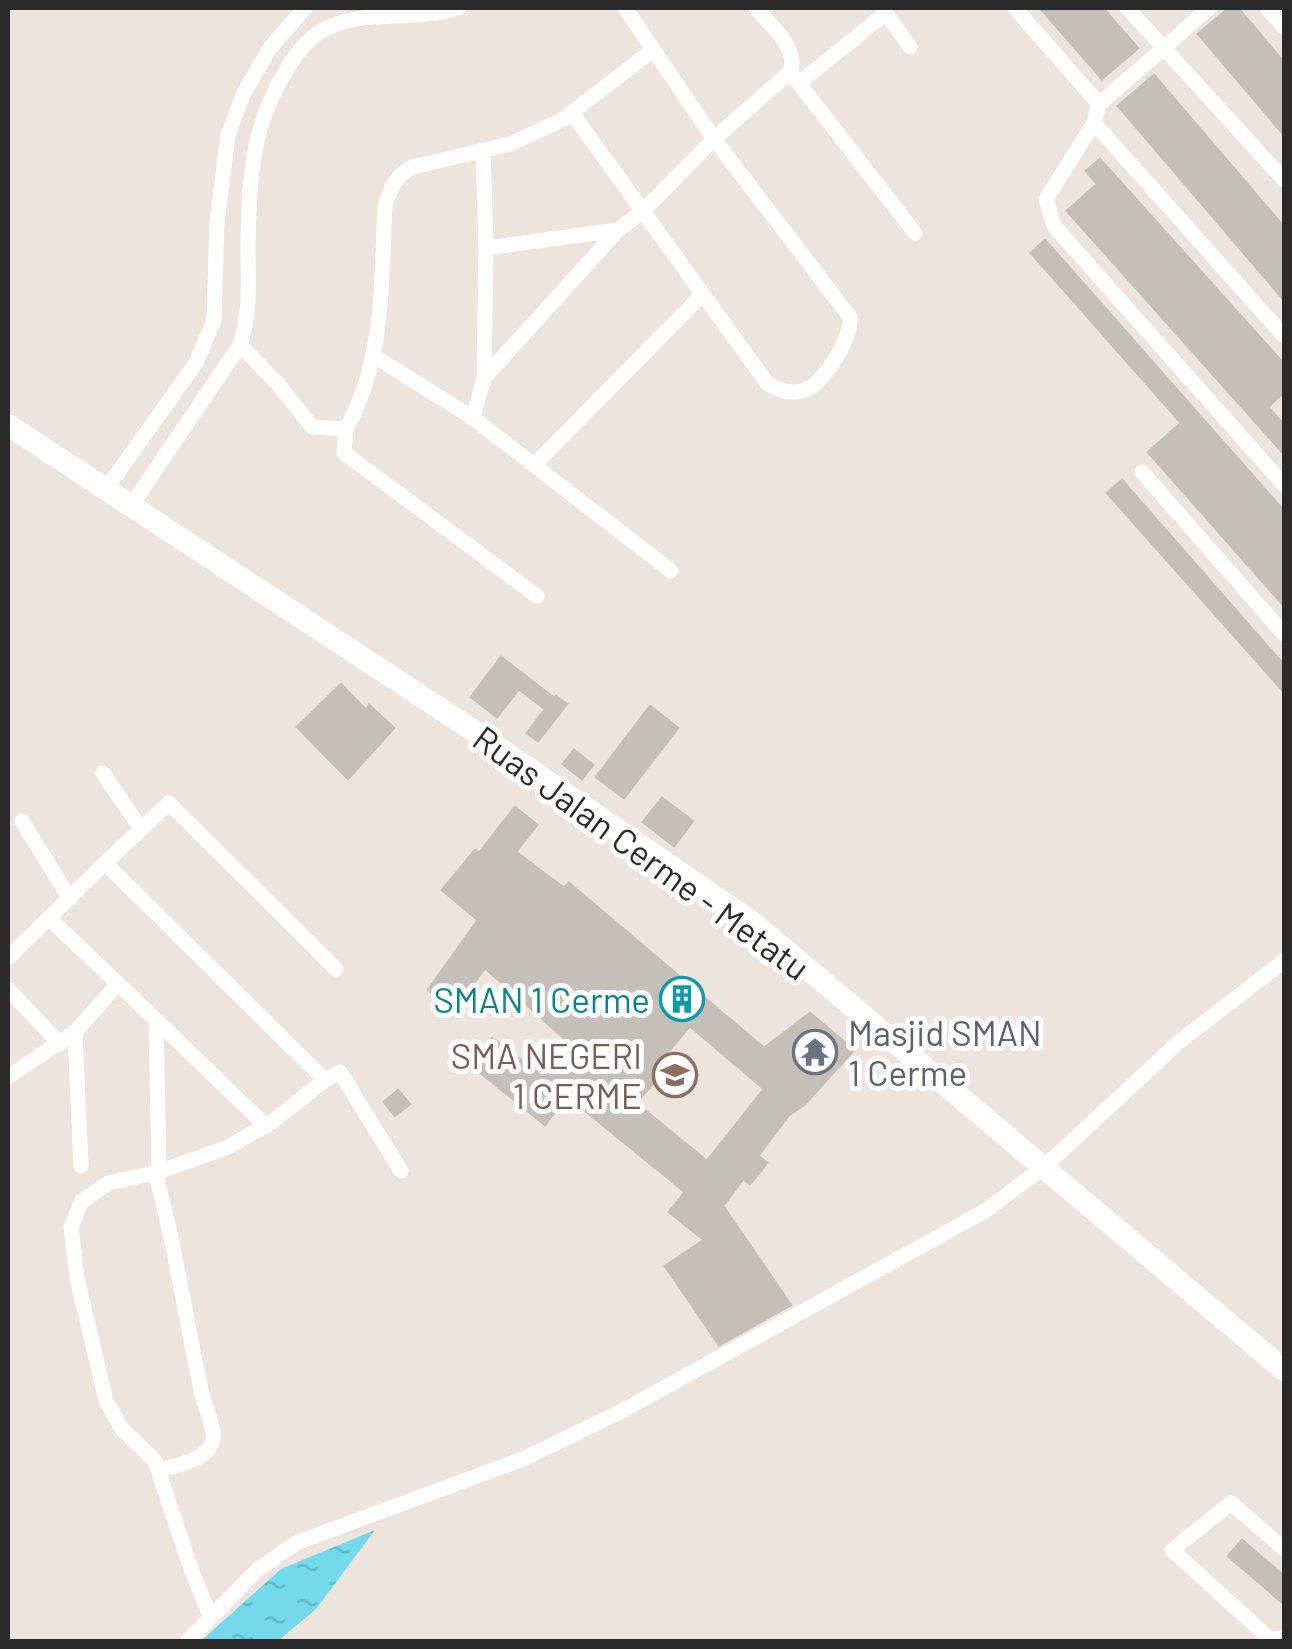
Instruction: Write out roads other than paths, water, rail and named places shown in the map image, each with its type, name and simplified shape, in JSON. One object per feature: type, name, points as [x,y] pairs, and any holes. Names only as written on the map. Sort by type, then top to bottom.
[{"type":"main road","name":"Ruas Jalan Cerme - Metatu","points":[[8,425],[471,729],[752,922],[1284,1370]]},
{"type":"street","points":[[131,506],[240,345],[248,318],[254,153],[263,112],[292,59],[312,35],[334,24],[458,8]]},
{"type":"street","points":[[572,113],[767,383],[778,390],[802,392],[812,386],[846,340],[850,317],[714,139],[624,8]]},
{"type":"street","points":[[756,8],[790,50],[795,78],[916,233]]},
{"type":"street","points":[[1015,8],[1099,104]]},
{"type":"street","points":[[1127,8],[1284,180]]},
{"type":"street","points":[[1209,8],[1099,104],[1094,123],[1046,199],[1054,226],[1284,485]]},
{"type":"street","points":[[1267,8],[1284,27]]},
{"type":"street","points":[[303,9],[312,35]]},
{"type":"street","points":[[106,489],[196,362],[214,320],[220,187],[228,135],[244,93],[270,48],[303,9]]},
{"type":"street","points":[[484,378],[618,230],[643,211],[714,139],[884,10],[910,47]]},
{"type":"street","points":[[537,596],[344,453],[346,429],[378,342],[384,206],[392,184],[402,173],[510,144],[572,113],[653,50]]},
{"type":"street","points":[[1094,123],[1281,326]]},
{"type":"street","points":[[474,418],[484,378],[483,150]]},
{"type":"street","points":[[220,187],[251,190]]},
{"type":"street","points":[[486,248],[618,230]]},
{"type":"street","points":[[217,231],[249,233]]},
{"type":"street","points":[[534,465],[703,294]]},
{"type":"street","points":[[240,345],[278,382],[312,427],[346,429]]},
{"type":"street","points":[[374,356],[474,418],[671,571]]},
{"type":"street","points":[[1142,472],[1284,634]]},
{"type":"street","points":[[103,773],[141,829]]},
{"type":"street","points":[[8,958],[169,802],[336,969]]},
{"type":"street","points":[[22,820],[70,899]]},
{"type":"street","points":[[106,864],[325,1080]]},
{"type":"street","points":[[50,918],[266,1126]]},
{"type":"street","points":[[187,1642],[256,1571],[296,1542],[523,1459],[620,1412],[985,1212],[1044,1167],[1178,1042],[1284,961]]},
{"type":"street","points":[[8,1077],[75,1032],[118,984]]},
{"type":"street","points":[[8,989],[60,1044]]},
{"type":"street","points":[[156,1020],[157,1172],[213,1436],[212,1444],[203,1453],[184,1464],[159,1470]]},
{"type":"street","points":[[75,1032],[81,1166]]},
{"type":"street","points":[[210,1616],[155,1461],[122,1428],[106,1400],[77,1278],[72,1227],[81,1202],[95,1190],[122,1178],[157,1172],[226,1148],[266,1126],[340,1072],[400,1171]]},
{"type":"street","points":[[1284,1549],[1231,1504],[1172,1550],[1271,1640],[1284,1637]]},
{"type":"water","points":[[375,1530],[316,1609],[278,1641],[201,1641],[281,1569]]},
{"type":"place","name":"SMAN 1 Cerme","points":[[682,999]]},
{"type":"place","name":"Masjid SMAN 1 Cerme","points":[[815,1052]]},
{"type":"place","name":"SMA NEGERI 1 CERME","points":[[675,1075]]}]
